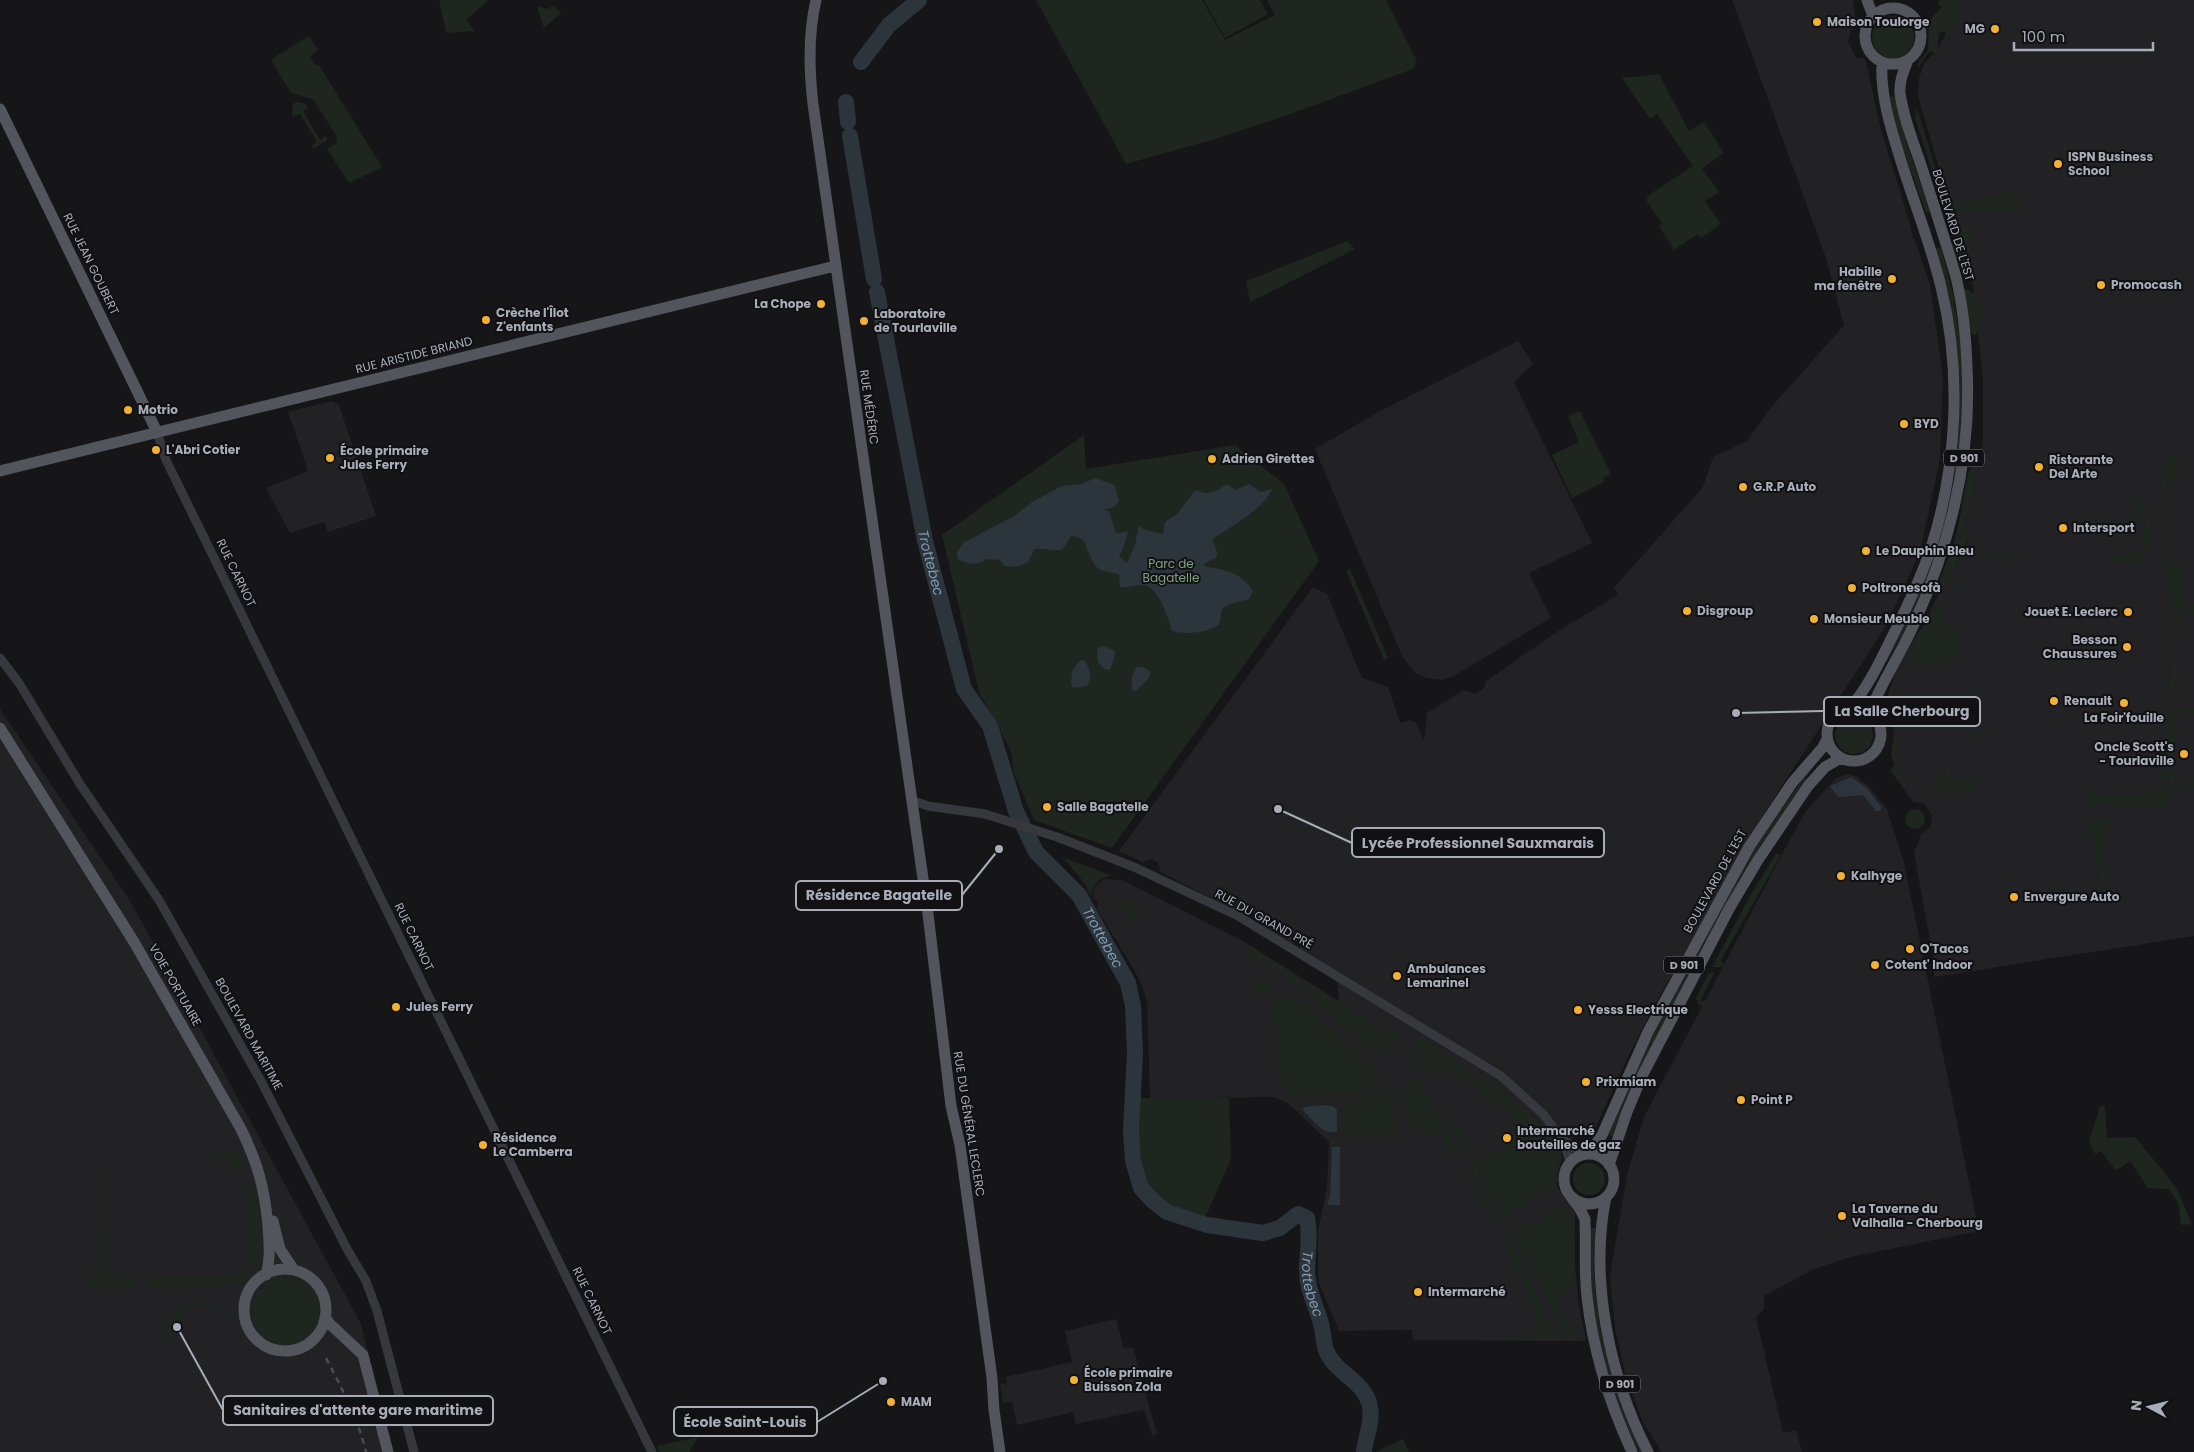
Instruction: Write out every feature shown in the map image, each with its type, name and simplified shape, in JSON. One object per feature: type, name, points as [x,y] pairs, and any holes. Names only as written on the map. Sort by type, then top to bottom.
[{"type":"main road","name":"RUE MÉDÉRIC","points":[[816,0],[810,45],[811,84],[911,800]]},
{"type":"main road","points":[[1867,0],[1873,16]]},
{"type":"main road","points":[[1889,4],[1914,16],[1921,31],[1919,47],[1908,60],[1891,64],[1882,62],[1870,52],[1865,37],[1868,22],[1878,11],[1889,4]]},
{"type":"main road","name":"BOULEVARD DE L'EST","points":[[1870,712],[1875,696],[1913,627],[1933,581],[1946,544],[1960,486],[1968,415],[1965,330],[1956,279],[1909,129],[1900,92],[1908,60]]},
{"type":"main road","name":"D 901","points":[[1851,706],[1883,655],[1908,604],[1930,550],[1944,496],[1950,463],[1953,418],[1954,374],[1949,330],[1941,287],[1892,134],[1881,81],[1882,62]]},
{"type":"main road","name":"RUE JEAN GOUBERT","points":[[0,109],[157,432]]},
{"type":"main road","name":"RUE ARISTIDE BRIAND","points":[[0,471],[835,266]]},
{"type":"main road","points":[[1851,706],[1864,708],[1870,712],[1880,726],[1881,735],[1875,752],[1861,760],[1847,761],[1834,753],[1827,739],[1827,728],[1834,715],[1841,709],[1851,706]]},
{"type":"main road","name":"VOIE PORTUAIRE","points":[[0,728],[150,969],[241,1129],[254,1157],[265,1193],[270,1254],[266,1274]]},
{"type":"main road","name":"BOULEVARD DE L'EST","points":[[1587,1154],[1602,1135],[1648,1032],[1749,847],[1792,783],[1823,747],[1827,739]]},
{"type":"main road","name":"D 901","points":[[1609,1165],[1639,1083],[1729,909],[1758,860],[1808,786],[1824,767],[1841,758]]},
{"type":"main road","name":"RUE DU GÉNÉRAL LECLERC","points":[[911,800],[936,977],[951,1106],[960,1146],[992,1378],[1000,1452]]},
{"type":"main road","points":[[1587,1154],[1600,1157],[1609,1165],[1614,1178],[1613,1185],[1606,1198],[1597,1203],[1586,1204],[1571,1197],[1564,1183],[1565,1172],[1570,1162],[1587,1154]]},
{"type":"main road","points":[[265,1193],[280,1249],[294,1270],[311,1279],[318,1286],[326,1304],[326,1317],[317,1336],[304,1347],[282,1352],[268,1347],[253,1335],[245,1318],[246,1300],[254,1285],[266,1274],[274,1271],[294,1270]]},
{"type":"main road","name":"D 901","points":[[1571,1197],[1585,1220],[1587,1295],[1594,1343],[1605,1387],[1632,1452]]},
{"type":"main road","name":"D 901","points":[[1606,1198],[1603,1220],[1601,1272],[1608,1343],[1628,1408],[1648,1452]]},
{"type":"main road","points":[[326,1317],[330,1324],[363,1355],[388,1452]]},
{"type":"main road","points":[[317,1336],[338,1337],[353,1346]]},
{"type":"street","name":"RUE CARNOT","points":[[157,432],[164,454],[240,611],[652,1452]]},
{"type":"street","name":"BOULEVARD MARITIME","points":[[0,658],[18,683],[80,784],[159,900],[250,1062],[346,1249],[366,1282],[377,1311],[414,1452]]},
{"type":"street","name":"RUE DU GRAND PRÉ","points":[[911,800],[928,806],[965,810],[1008,821],[1057,837],[1134,867],[1238,916],[1501,1076],[1543,1114],[1563,1140],[1570,1162]]},
{"type":"street","name":"RUE DU GRAND PRÉ","points":[[1563,1140],[1587,1154]]},
{"type":"shaded area","points":[[1732,0],[1853,0],[1855,17],[1848,41],[1856,58],[1864,58],[1866,62],[1881,130],[1913,238],[1930,285],[1943,378],[1940,459],[1920,552],[1886,626],[1767,809],[1654,1006],[1594,1131],[1587,1136],[1576,1135],[1561,1148],[1562,1158],[1557,1187],[1575,1212],[1575,1266],[1579,1306],[1586,1341],[1413,1340],[1412,1330],[1339,1331],[1319,1283],[1318,1272],[1318,1231],[1327,1188],[1329,1142],[1288,1103],[1274,1097],[1150,1099],[1147,1001],[1136,973],[1097,909],[1098,901],[1093,899],[1093,892],[1095,887],[1104,879],[1122,880],[1243,941],[1339,1001],[1336,973],[1300,949],[1301,943],[1297,941],[1293,944],[1264,927],[1256,914],[1251,912],[1243,914],[1160,872],[1158,862],[1151,859],[1142,862],[1119,851],[1313,587],[1327,594],[1362,678],[1388,687],[1400,723],[1410,720],[1416,723],[1424,740],[1427,713],[1464,690],[1476,694],[1485,687],[1485,682],[1555,633],[1618,595],[1614,588],[1703,487],[1713,457],[1747,441],[1769,410],[1844,325],[1826,258]]},
{"type":"shaded area","points":[[1951,0],[2194,0],[2194,936],[1934,977],[1934,962],[1914,853],[1921,835],[1931,826],[1932,815],[1924,804],[1913,802],[1890,770],[1895,766],[1891,756],[1894,733],[1886,701],[1896,670],[1922,628],[1967,543],[1970,533],[1963,531],[1978,463],[1983,463],[1983,379],[1973,285],[1918,96],[1919,78],[1924,64],[1945,36],[1945,22]]},
{"type":"shaded area","points":[[1518,341],[1533,364],[1514,382],[1592,543],[1529,573],[1551,618],[1452,677],[1440,680],[1426,678],[1415,673],[1402,656],[1315,449],[1382,410]]},
{"type":"shaded area","name":"École primaire Jules Ferry","points":[[332,401],[339,405],[376,516],[328,532],[324,522],[290,533],[266,488],[308,471],[288,412]]},
{"type":"shaded area","points":[[1095,478],[1115,485],[1119,501],[1114,507],[1104,510],[1109,511],[1116,533],[1128,532],[1119,556],[1127,563],[1135,545],[1139,525],[1143,529],[1163,534],[1165,522],[1178,513],[1195,490],[1204,493],[1212,492],[1227,484],[1236,490],[1249,484],[1260,492],[1272,489],[1255,510],[1212,539],[1217,550],[1216,558],[1205,563],[1203,566],[1225,570],[1243,579],[1253,591],[1249,599],[1230,604],[1222,609],[1219,625],[1214,628],[1183,633],[1172,631],[1162,604],[1154,591],[1143,585],[1120,587],[1119,575],[1099,569],[1092,560],[1083,540],[1072,535],[1062,550],[1035,549],[1027,563],[1016,567],[1004,566],[1000,560],[986,559],[972,564],[958,559],[957,553],[963,543],[1014,516],[1032,502],[1062,486],[1082,484]]},
{"type":"shaded area","points":[[1102,646],[1114,650],[1115,655],[1110,670],[1104,669],[1098,662],[1097,648]]},
{"type":"shaded area","points":[[1080,660],[1085,661],[1087,664],[1090,680],[1087,686],[1073,688],[1071,684],[1072,671]]},
{"type":"shaded area","points":[[1137,667],[1143,667],[1151,672],[1149,678],[1135,692],[1132,690],[1132,676]]},
{"type":"shaded area","points":[[0,709],[132,904],[361,1324],[393,1452],[0,1452]]},
{"type":"shaded area","points":[[1849,774],[1856,776],[1870,788],[1887,809],[1904,863],[1979,1231],[1850,1257],[1812,1270],[1764,1296],[1764,1309],[1756,1317],[1783,1433],[1796,1430],[1802,1452],[1662,1452],[1643,1422],[1626,1378],[1615,1328],[1610,1275],[1627,1175],[1644,1117],[1787,845],[1806,811],[1836,778]]},
{"type":"shaded area","points":[[1851,777],[1867,788],[1881,807],[1881,811],[1876,811],[1863,795],[1838,797],[1830,786]]},
{"type":"shaded area","points":[[1326,1105],[1334,1107],[1337,1111],[1337,1131],[1332,1132],[1323,1129],[1302,1109]]},
{"type":"shaded area","points":[[1332,1147],[1340,1147],[1340,1205],[1327,1205],[1330,1196]]},
{"type":"shaded area","name":"École primaire Buisson Zola","points":[[1116,1319],[1124,1349],[1133,1347],[1157,1434],[1152,1436],[1144,1410],[1076,1424],[1073,1412],[1017,1425],[1012,1402],[1003,1403],[1000,1384],[1007,1383],[1006,1377],[1072,1362],[1065,1331]]},
{"type":"green space","points":[[439,0],[488,0],[466,20],[475,31],[446,33]]},
{"type":"green space","points":[[1036,0],[1202,0],[1225,40],[1275,15],[1267,0],[1386,0],[1417,61],[1413,69],[1282,117],[1215,139],[1126,164]]},
{"type":"green space","points":[[1204,0],[1260,0],[1268,14],[1225,38]]},
{"type":"green space","points":[[1940,0],[1961,0],[1963,16],[1951,30],[1939,33],[1937,52],[1929,52],[1919,66],[1917,64],[1928,50],[1929,21],[1941,8],[1938,3]]},
{"type":"green space","points":[[554,5],[561,13],[544,28],[537,6],[547,9]]},
{"type":"green space","points":[[1897,16],[1905,19],[1911,25],[1914,37],[1911,49],[1905,55],[1889,58],[1881,55],[1875,49],[1872,33],[1875,25],[1881,19]]},
{"type":"green space","points":[[309,36],[318,50],[310,56],[316,66],[319,65],[382,167],[349,183],[327,149],[336,143],[337,137],[313,99],[291,93],[272,62],[273,58]]},
{"type":"green space","points":[[1659,74],[1689,131],[1704,122],[1724,153],[1702,168],[1719,192],[1705,201],[1721,224],[1701,238],[1698,234],[1674,250],[1659,226],[1662,224],[1646,200],[1650,194],[1693,166],[1657,114],[1650,119],[1622,78]]},
{"type":"green space","points":[[1896,96],[1907,144],[1930,212],[1926,213],[1899,138],[1889,97]]},
{"type":"green space","points":[[296,102],[306,104],[308,108],[303,111],[320,140],[326,136],[327,138],[326,141],[315,148],[311,146],[317,142],[300,114],[293,117],[293,104]]},
{"type":"green space","points":[[1917,108],[1936,170],[1941,169],[1952,198],[1961,199],[1964,205],[2011,191],[2014,193],[2020,209],[2025,207],[2025,212],[1953,210],[1944,207],[1915,118]]},
{"type":"green space","points":[[1959,227],[1972,227],[1971,270],[1958,265],[1950,244],[1955,242],[1955,232]]},
{"type":"green space","points":[[1347,241],[1355,249],[1250,302],[1246,281]]},
{"type":"green space","points":[[1941,247],[1953,295],[1960,337],[1963,390],[1961,439],[1946,527],[1913,615],[1887,662],[1885,660],[1949,492],[1953,319],[1949,296],[1934,249]]},
{"type":"green space","points":[[1967,289],[1977,296],[1980,311],[1980,326],[1976,335],[1973,335],[1970,330],[1964,291]]},
{"type":"green space","points":[[1580,411],[1611,474],[1603,478],[1604,482],[1572,498],[1552,455],[1579,442],[1568,416]]},
{"type":"green space","name":"Parc de Bagatelle","points":[[1084,435],[1086,469],[1235,445],[1284,484],[1319,561],[1112,848],[1034,820],[1014,773],[1011,751],[979,692],[942,535]]},
{"type":"green space","points":[[1983,446],[1983,464],[1978,464],[1963,531],[1970,533],[1970,535],[1951,575],[1939,593],[1935,592],[1954,540],[1972,462]]},
{"type":"green space","points":[[2170,455],[2176,456],[2176,483],[2167,484],[2163,563],[2183,564],[2182,598],[2188,599],[2188,606],[2194,606],[2194,614],[2174,610],[2159,554],[2164,469]]},
{"type":"green space","points":[[2130,498],[2138,499],[2143,505],[2133,539],[2119,541],[2122,536],[2133,536],[2135,502],[2130,501]]},
{"type":"green space","points":[[2150,505],[2152,505],[2152,532],[2148,551],[2144,558],[2137,563],[2129,564],[2129,562],[2110,561],[2110,556],[2131,556],[2140,552]]},
{"type":"green space","points":[[1980,547],[1983,547],[1983,553],[2008,554],[2009,549],[2015,556],[2012,559],[1982,558],[1979,552]]},
{"type":"green space","points":[[1350,569],[1388,658],[1384,660],[1346,571]]},
{"type":"green space","points":[[1962,578],[1967,580],[1961,580],[1939,619],[1958,632],[1956,657],[1954,657],[1953,662],[1949,662],[1948,668],[1941,667],[1938,664],[1912,665],[1905,657],[1910,646]]},
{"type":"green space","points":[[2179,613],[2176,659],[2172,658],[2173,614]]},
{"type":"green space","points":[[2171,661],[2176,662],[2174,705],[2169,701]]},
{"type":"green space","points":[[1893,687],[1896,715],[1894,725],[1892,725],[1887,698]]},
{"type":"green space","points":[[2170,709],[2194,710],[2194,712],[2177,712],[2173,724],[2176,728],[2173,782],[2189,784],[2190,780],[2194,781],[2194,786],[2181,792],[2161,776],[2158,771],[2164,770],[2165,731]]},
{"type":"green space","points":[[1854,716],[1867,722],[1873,735],[1867,748],[1854,754],[1841,748],[1835,735],[1841,722]]},
{"type":"green space","points":[[1896,742],[1898,761],[1906,790],[1890,770],[1895,766],[1891,756],[1893,743]]},
{"type":"green space","points":[[1949,766],[1949,777],[1983,780],[1968,790],[1935,792],[1927,796]]},
{"type":"green space","points":[[1808,771],[1810,772],[1740,880],[1613,1137],[1608,1135],[1640,1060],[1746,860]]},
{"type":"green space","points":[[2155,787],[2165,789],[2175,797],[2160,805],[2101,806],[2101,803],[2096,803],[2095,806],[2088,806],[2086,804],[2095,793],[2096,797],[2154,794]]},
{"type":"green space","points":[[1911,809],[1919,809],[1925,815],[1925,823],[1919,829],[1911,829],[1905,823],[1905,815]]},
{"type":"green space","points":[[2108,820],[2103,883],[2099,878],[2092,836],[2085,834],[2085,831],[2088,830],[2086,825],[2093,821]]},
{"type":"green space","points":[[1776,854],[1781,855],[1721,960],[1725,967],[1712,967],[1751,894]]},
{"type":"green space","points":[[1064,858],[1113,876],[1100,879],[1093,888],[1091,897],[1085,884]]},
{"type":"green space","points":[[1116,897],[1136,905],[1136,928],[1115,899]]},
{"type":"green space","points":[[1250,945],[1308,985],[1397,1036],[1390,1050],[1381,1055],[1371,1050],[1291,980],[1248,954]]},
{"type":"green space","points":[[1715,972],[1700,1001],[1709,1001],[1710,1008],[1699,1005],[1696,998],[1709,973]]},
{"type":"green space","points":[[1251,977],[1278,991],[1252,992]]},
{"type":"green space","points":[[1287,997],[1299,1000],[1334,1031],[1381,1078],[1381,1081],[1364,1090],[1352,1092],[1294,1095],[1286,1092],[1280,1083],[1273,1010],[1277,1002]]},
{"type":"green space","points":[[1414,1040],[1427,1041],[1503,1094],[1542,1126],[1555,1141],[1560,1156],[1553,1184],[1548,1191],[1500,1218],[1470,1164],[1502,1149],[1516,1129],[1514,1115],[1450,1072],[1437,1068],[1431,1071],[1421,1071],[1420,1047]]},
{"type":"green space","points":[[1410,1045],[1416,1050],[1416,1071],[1409,1069],[1407,1066]]},
{"type":"green space","points":[[1406,1080],[1418,1080],[1461,1158],[1455,1157],[1440,1137],[1432,1133],[1429,1135],[1412,1127],[1408,1117]]},
{"type":"green space","points":[[1387,1088],[1390,1089],[1394,1098],[1397,1135],[1346,1135],[1346,1101],[1364,1097]]},
{"type":"green space","points":[[1138,1098],[1229,1098],[1231,1159],[1205,1218],[1186,1213],[1168,1205],[1156,1196],[1147,1185],[1138,1158]]},
{"type":"green space","points":[[1433,1098],[1471,1147],[1471,1154],[1466,1156]]},
{"type":"green space","points":[[2100,1106],[2105,1106],[2107,1138],[2135,1137],[2176,1187],[2192,1224],[2181,1225],[2178,1203],[2169,1189],[2148,1188],[2130,1161],[2116,1171],[2101,1151],[2095,1154],[2089,1142]]},
{"type":"green space","points":[[103,1149],[106,1152],[106,1276],[130,1278],[133,1283],[130,1287],[88,1287],[95,1267],[101,1226]]},
{"type":"green space","points":[[238,1152],[242,1162],[239,1168],[213,1155]]},
{"type":"green space","points":[[1589,1163],[1601,1167],[1605,1179],[1601,1191],[1589,1195],[1577,1191],[1573,1179],[1577,1167]]},
{"type":"green space","points":[[1466,1166],[1498,1223],[1493,1222],[1465,1174]]},
{"type":"green space","points":[[252,1182],[255,1186],[261,1233],[262,1262],[258,1265],[253,1264],[250,1257],[247,1236],[247,1211]]},
{"type":"green space","points":[[1560,1206],[1568,1214],[1573,1227],[1575,1287],[1556,1296],[1571,1329],[1579,1327],[1576,1339],[1569,1339],[1512,1234]]},
{"type":"green space","points":[[1590,1228],[1596,1228],[1595,1286],[1603,1343],[1620,1399],[1643,1452],[1639,1452],[1621,1413],[1606,1371],[1596,1329],[1591,1279]]},
{"type":"green space","points":[[1505,1236],[1561,1340],[1498,1340],[1498,1337],[1527,1336],[1534,1331],[1536,1325],[1536,1307],[1501,1238]]},
{"type":"green space","points":[[238,1274],[246,1277],[247,1280],[232,1286],[151,1287],[146,1283],[149,1278],[231,1277]]},
{"type":"green space","points":[[293,1277],[305,1283],[314,1292],[320,1304],[318,1324],[310,1335],[293,1345],[279,1345],[262,1335],[254,1324],[252,1304],[262,1287],[273,1279]]},
{"type":"green space","points":[[196,1302],[204,1302],[225,1308],[236,1317],[243,1330],[233,1317],[219,1308],[203,1305],[195,1306],[187,1308],[181,1321],[177,1320],[170,1331],[176,1335],[162,1344],[165,1329],[176,1312]]},
{"type":"green space","points":[[698,1437],[689,1452],[660,1452],[657,1446]]},
{"type":"green space","points":[[1403,1439],[1408,1452],[1376,1452]]},
{"type":"waterway","name":"Trottebec","points":[[861,62],[889,25],[919,0]]},
{"type":"waterway","name":"Trottebec","points":[[846,102],[848,122]]},
{"type":"waterway","name":"Trottebec","points":[[850,136],[874,279]]},
{"type":"waterway","name":"Trottebec","points":[[877,292],[925,541],[964,689],[990,726],[1016,811],[1036,852],[1079,895],[1128,983],[1133,1006],[1135,1053],[1131,1131],[1133,1161],[1141,1188],[1167,1212],[1207,1225],[1263,1233],[1280,1228],[1298,1214],[1307,1218],[1309,1238],[1307,1278],[1321,1323],[1326,1350],[1336,1365],[1363,1390],[1370,1407],[1370,1425],[1364,1452]]},
{"type":"railway","points":[[326,1358],[354,1415],[366,1452]]},
{"type":"place","name":"Maison Toulorge","points":[[1817,22]]},
{"type":"place","name":"MG","points":[[1995,29]]},
{"type":"place","name":"ISPN Business School","points":[[2058,164]]},
{"type":"place","name":"Habille ma fenêtre","points":[[1892,279]]},
{"type":"place","name":"Promocash","points":[[2101,285]]},
{"type":"place","name":"La Chope","points":[[821,304]]},
{"type":"place","name":"Crèche l'Îlot Z'enfants","points":[[486,320]]},
{"type":"place","name":"Laboratoire de Tourlaville","points":[[864,321]]},
{"type":"place","name":"Motrio","points":[[128,410]]},
{"type":"place","name":"BYD","points":[[1904,424]]},
{"type":"place","name":"L'Abri Cotier","points":[[156,450]]},
{"type":"place","name":"École primaire Jules Ferry","points":[[330,458]]},
{"type":"place","name":"Adrien Girettes","points":[[1212,459]]},
{"type":"place","name":"Ristorante Del Arte","points":[[2039,467]]},
{"type":"place","name":"G.R.P Auto","points":[[1743,487]]},
{"type":"place","name":"Intersport","points":[[2063,528]]},
{"type":"place","name":"Le Dauphin Bleu","points":[[1866,551]]},
{"type":"place","name":"Poltronesofà","points":[[1852,588]]},
{"type":"place","name":"Disgroup","points":[[1687,611]]},
{"type":"place","name":"Jouet E. Leclerc","points":[[2128,612]]},
{"type":"place","name":"Monsieur Meuble","points":[[1814,619]]},
{"type":"place","name":"Besson Chaussures","points":[[2127,647]]},
{"type":"place","name":"Renault","points":[[2054,701]]},
{"type":"place","name":"La Foir'fouille","points":[[2124,703]]},
{"type":"place","name":"La Salle Cherbourg","points":[[1736,713]]},
{"type":"place","name":"Oncle Scott's - Tourlaville","points":[[2184,754]]},
{"type":"place","name":"Salle Bagatelle","points":[[1047,807]]},
{"type":"place","name":"Lycée Professionnel Sauxmarais","points":[[1278,809]]},
{"type":"place","name":"Résidence Bagatelle","points":[[999,849]]},
{"type":"place","name":"Kalhyge","points":[[1841,876]]},
{"type":"place","name":"Envergure Auto","points":[[2014,897]]},
{"type":"place","name":"O'Tacos","points":[[1910,949]]},
{"type":"place","name":"Cotent' Indoor","points":[[1875,965]]},
{"type":"place","name":"Ambulances Lemarinel","points":[[1397,976]]},
{"type":"place","name":"Jules Ferry","points":[[396,1007]]},
{"type":"place","name":"Yesss Electrique","points":[[1578,1010]]},
{"type":"place","name":"Prixmiam","points":[[1586,1082]]},
{"type":"place","name":"Point P","points":[[1741,1100]]},
{"type":"place","name":"Intermarché bouteilles de gaz","points":[[1507,1138]]},
{"type":"place","name":"Résidence Le Camberra","points":[[483,1145]]},
{"type":"place","name":"La Taverne du Valhalla - Cherbourg","points":[[1842,1216]]},
{"type":"place","name":"Intermarché","points":[[1418,1292]]},
{"type":"place","name":"Sanitaires d'attente gare maritime","points":[[177,1327]]},
{"type":"place","name":"École primaire Buisson Zola","points":[[1074,1380]]},
{"type":"place","name":"École Saint-Louis","points":[[883,1381]]},
{"type":"place","name":"MAM","points":[[891,1402]]}]
